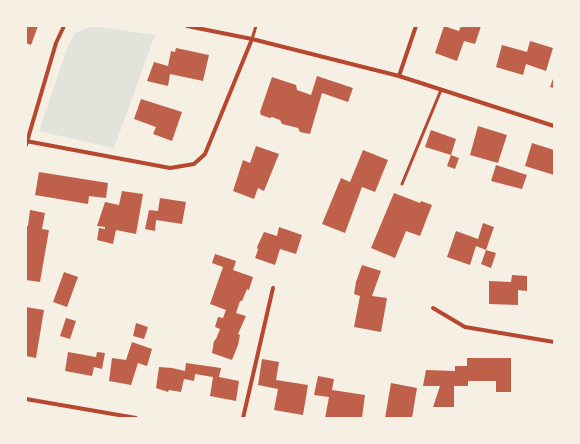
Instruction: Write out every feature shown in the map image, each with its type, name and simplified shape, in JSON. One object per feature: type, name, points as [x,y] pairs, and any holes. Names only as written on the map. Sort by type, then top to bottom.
[{"type":"street","points":[[64,26],[56,43],[26,142],[170,168],[194,164],[206,154],[252,39]]},
{"type":"street","points":[[187,26],[252,39],[399,76],[554,126]]},
{"type":"street","points":[[399,76],[416,26]]},
{"type":"street","points":[[243,418],[273,288]]},
{"type":"street","points":[[433,308],[465,327],[554,342]]},
{"type":"street","points":[[26,399],[136,418]]},
{"type":"lane","points":[[252,39],[256,26]]},
{"type":"lane","points":[[402,184],[441,90]]},
{"type":"shaded area","points":[[92,26],[155,35],[114,148],[39,131],[68,46],[75,33]]},
{"type":"building","points":[[26,26],[38,26],[31,45],[26,43]]},
{"type":"building","points":[[444,26],[459,31],[461,26],[481,26],[475,44],[464,41],[457,61],[435,53]]},
{"type":"building","points":[[530,41],[553,48],[546,71],[526,64],[523,75],[496,67],[502,45],[527,52]]},
{"type":"building","points":[[176,48],[209,55],[203,81],[170,74],[168,86],[147,81],[154,62],[168,66],[171,51],[175,52]]},
{"type":"building","points":[[317,76],[353,88],[348,102],[322,93],[310,134],[300,132],[298,128],[282,124],[280,120],[261,115],[260,112],[272,77],[296,85],[297,90],[311,95]]},
{"type":"building","points":[[554,76],[554,88],[550,87]]},
{"type":"building","points":[[141,99],[182,112],[172,141],[153,134],[156,127],[134,119]]},
{"type":"building","points":[[478,126],[507,135],[498,163],[470,155]]},
{"type":"building","points":[[431,130],[456,139],[451,155],[425,147]]},
{"type":"building","points":[[532,143],[554,150],[554,175],[525,166]]},
{"type":"building","points":[[256,146],[279,154],[264,191],[258,188],[254,199],[233,191],[243,160],[250,163]]},
{"type":"building","points":[[363,150],[388,160],[375,192],[362,187],[345,233],[322,224],[341,178],[350,182]]},
{"type":"building","points":[[451,155],[459,158],[455,169],[447,166]]},
{"type":"building","points":[[496,165],[527,175],[522,189],[491,181]]},
{"type":"building","points":[[39,172],[108,183],[106,198],[89,196],[88,204],[35,195]]},
{"type":"building","points":[[122,191],[143,194],[136,234],[116,230],[113,244],[97,240],[99,228],[105,229],[105,227],[97,226],[105,202],[119,205]]},
{"type":"building","points":[[394,193],[420,203],[421,201],[432,205],[420,236],[406,231],[395,258],[371,248]]},
{"type":"building","points":[[160,198],[186,202],[182,224],[156,220],[155,231],[145,229],[149,210],[158,211]]},
{"type":"building","points":[[30,210],[45,213],[42,229],[49,230],[40,282],[26,280],[26,226],[28,226]]},
{"type":"building","points":[[483,223],[494,227],[486,250],[476,246],[470,265],[447,257],[456,231],[478,239]]},
{"type":"building","points":[[279,227],[302,235],[296,254],[280,249],[275,265],[255,258],[258,250],[257,247],[264,232],[277,236]]},
{"type":"building","points":[[486,250],[496,253],[491,268],[481,264]]},
{"type":"building","points":[[215,254],[236,261],[233,270],[253,277],[249,290],[247,289],[242,301],[240,301],[236,313],[246,316],[238,334],[240,335],[238,345],[232,360],[212,353],[214,341],[220,329],[215,327],[218,317],[223,318],[226,310],[210,304],[223,267],[212,263]]},
{"type":"building","points":[[362,265],[381,271],[372,296],[387,298],[381,332],[354,327],[360,296],[354,294],[356,282]]},
{"type":"building","points":[[64,272],[78,277],[67,307],[53,302]]},
{"type":"building","points":[[512,275],[527,276],[527,291],[518,290],[518,305],[489,304],[489,281],[511,282]]},
{"type":"building","points":[[26,307],[44,310],[36,358],[26,356]]},
{"type":"building","points":[[66,318],[76,321],[70,339],[60,336]]},
{"type":"building","points":[[136,323],[148,327],[144,339],[133,336]]},
{"type":"building","points":[[132,342],[152,349],[147,366],[138,363],[131,385],[109,381],[112,358],[126,360]]},
{"type":"building","points":[[68,352],[96,357],[97,352],[105,353],[102,369],[94,367],[92,376],[65,371]]},
{"type":"building","points":[[467,358],[511,358],[511,392],[496,392],[496,381],[468,381],[468,386],[454,386],[454,407],[433,407],[440,386],[423,386],[426,370],[455,371],[455,366],[467,366]]},
{"type":"building","points":[[262,359],[279,362],[276,380],[308,385],[303,415],[274,410],[278,389],[258,385]]},
{"type":"building","points":[[186,363],[221,368],[219,377],[239,381],[236,401],[210,396],[213,377],[195,374],[194,381],[184,379],[181,392],[169,390],[168,392],[156,388],[159,367],[185,371]]},
{"type":"building","points":[[318,376],[334,379],[332,390],[365,395],[362,418],[325,418],[329,397],[314,395]]},
{"type":"building","points":[[391,383],[417,388],[412,418],[385,418]]}]
